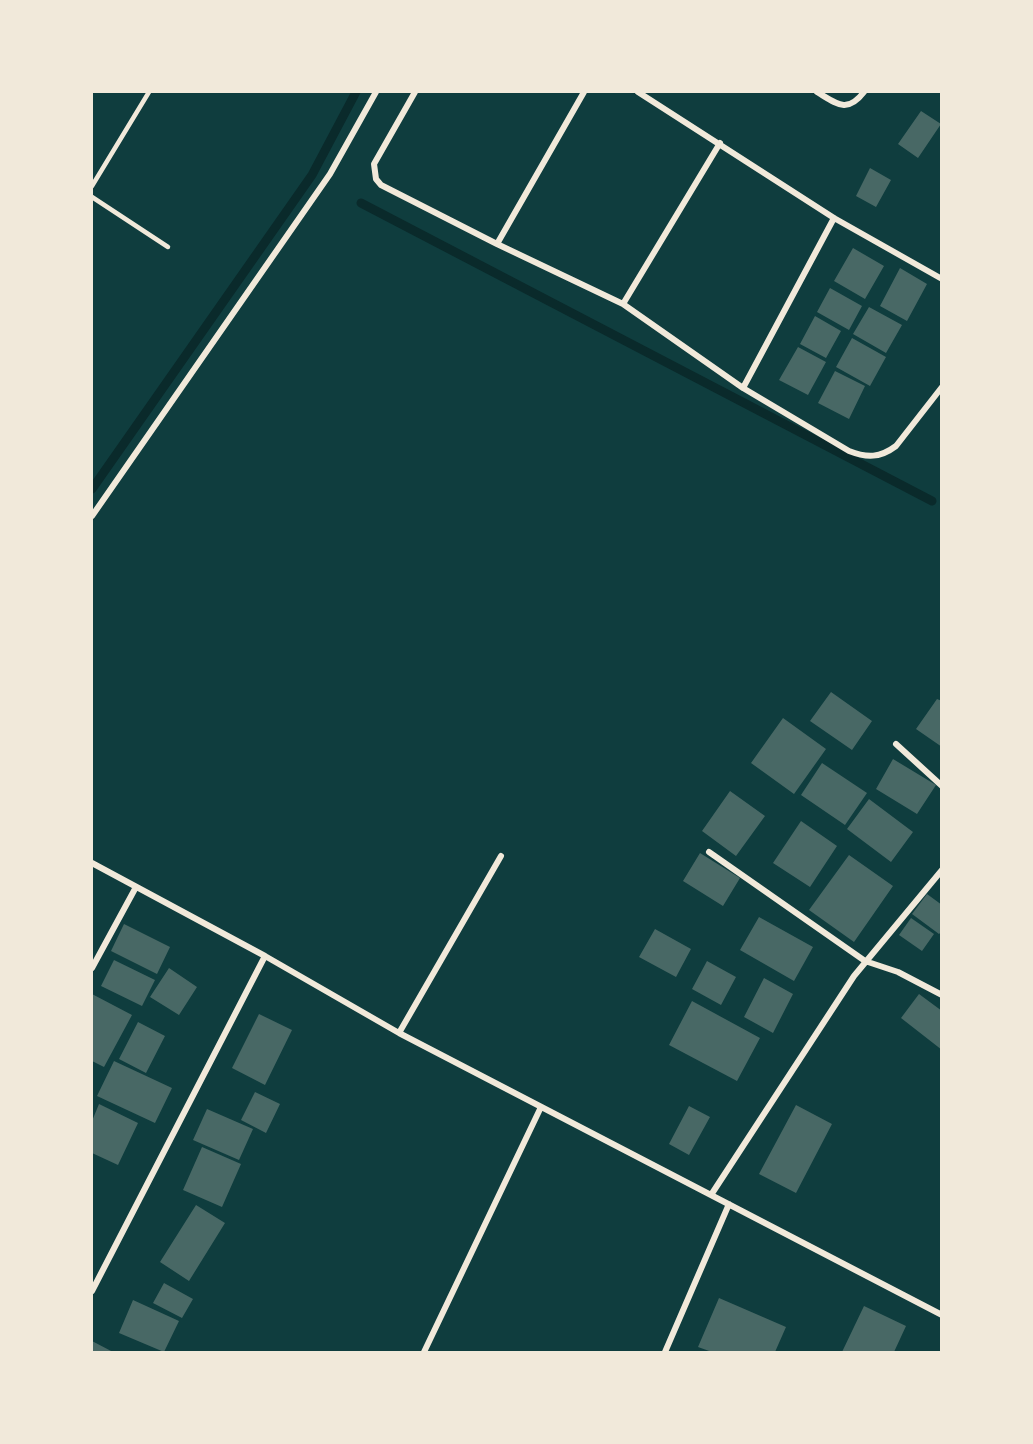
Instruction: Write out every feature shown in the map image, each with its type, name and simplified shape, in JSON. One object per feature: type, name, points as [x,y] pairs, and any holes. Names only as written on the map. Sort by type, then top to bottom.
[{"type":"street","points":[[92,516],[330,174],[376,92]]},
{"type":"street","points":[[415,92],[374,164],[376,179],[381,185],[497,244],[624,304],[743,388],[849,451],[864,457],[887,453],[896,446],[942,387]]},
{"type":"street","points":[[497,244],[584,92]]},
{"type":"street","points":[[638,92],[834,218],[942,279]]},
{"type":"street","points":[[817,92],[839,105],[849,105],[864,92]]},
{"type":"street","points":[[624,304],[720,143]]},
{"type":"street","points":[[743,388],[834,218]]},
{"type":"street","points":[[896,744],[942,786]]},
{"type":"street","points":[[709,852],[865,961],[898,972],[942,995]]},
{"type":"street","points":[[399,1033],[501,856]]},
{"type":"street","points":[[92,863],[265,956],[399,1033],[942,1315]]},
{"type":"street","points":[[711,1195],[865,961],[942,870]]},
{"type":"street","points":[[92,968],[136,887]]},
{"type":"street","points":[[92,1291],[265,956]]},
{"type":"street","points":[[424,1353],[541,1107]]},
{"type":"street","points":[[665,1353],[729,1204]]},
{"type":"lane","points":[[92,186],[149,92]]},
{"type":"lane","points":[[92,197],[168,247]]},
{"type":"building","points":[[921,111],[941,124],[918,158],[898,144]]},
{"type":"building","points":[[870,168],[891,180],[876,207],[856,196]]},
{"type":"building","points":[[853,248],[884,266],[865,299],[834,281]]},
{"type":"building","points":[[900,268],[927,284],[907,321],[880,306]]},
{"type":"building","points":[[830,288],[862,306],[849,330],[817,312]]},
{"type":"building","points":[[869,307],[902,325],[886,353],[853,334]]},
{"type":"building","points":[[815,316],[841,331],[826,358],[800,344]]},
{"type":"building","points":[[852,338],[886,357],[870,386],[836,367]]},
{"type":"building","points":[[798,347],[826,362],[808,395],[779,380]]},
{"type":"building","points":[[835,371],[865,386],[849,419],[818,403]]},
{"type":"building","points":[[831,692],[872,721],[852,750],[810,721]]},
{"type":"building","points":[[937,699],[942,701],[942,747],[916,729]]},
{"type":"building","points":[[783,718],[826,749],[794,794],[751,763]]},
{"type":"building","points":[[893,759],[936,785],[917,814],[876,789]]},
{"type":"building","points":[[822,763],[867,793],[845,825],[801,795]]},
{"type":"building","points":[[730,791],[765,816],[736,856],[702,831]]},
{"type":"building","points":[[869,799],[913,832],[891,862],[847,829]]},
{"type":"building","points":[[801,821],[837,846],[810,887],[773,863]]},
{"type":"building","points":[[700,853],[740,878],[723,906],[683,881]]},
{"type":"building","points":[[849,855],[893,886],[854,942],[809,910]]},
{"type":"building","points":[[927,894],[942,905],[942,931],[939,934],[912,914]]},
{"type":"building","points":[[759,917],[813,947],[794,981],[740,950]]},
{"type":"building","points":[[911,918],[934,934],[922,951],[899,935]]},
{"type":"building","points":[[124,924],[170,947],[157,974],[111,951]]},
{"type":"building","points":[[655,929],[691,949],[676,977],[639,957]]},
{"type":"building","points":[[114,960],[155,980],[142,1006],[101,986]]},
{"type":"building","points":[[707,961],[736,977],[721,1005],[692,989]]},
{"type":"building","points":[[169,968],[197,987],[179,1015],[150,997]]},
{"type":"building","points":[[764,978],[793,994],[773,1033],[744,1017]]},
{"type":"building","points":[[92,994],[132,1015],[104,1067],[92,1061]]},
{"type":"building","points":[[919,994],[942,1011],[942,1050],[901,1018]]},
{"type":"building","points":[[692,1001],[760,1038],[737,1081],[669,1045]]},
{"type":"building","points":[[259,1014],[292,1030],[265,1085],[232,1068]]},
{"type":"building","points":[[138,1022],[165,1036],[146,1073],[119,1059]]},
{"type":"building","points":[[114,1061],[172,1088],[155,1123],[97,1096]]},
{"type":"building","points":[[255,1092],[280,1104],[266,1133],[241,1120]]},
{"type":"building","points":[[99,1104],[138,1123],[118,1165],[92,1153],[92,1121]]},
{"type":"building","points":[[796,1105],[832,1124],[796,1193],[759,1174]]},
{"type":"building","points":[[689,1106],[710,1117],[689,1155],[669,1144]]},
{"type":"building","points":[[207,1109],[253,1129],[239,1160],[193,1140]]},
{"type":"building","points":[[202,1147],[241,1164],[222,1207],[183,1190]]},
{"type":"building","points":[[196,1205],[225,1223],[189,1281],[160,1262]]},
{"type":"building","points":[[164,1283],[193,1299],[182,1318],[153,1303]]},
{"type":"building","points":[[719,1298],[786,1327],[775,1352],[712,1352],[698,1347]]},
{"type":"building","points":[[133,1300],[179,1321],[164,1352],[119,1333]]},
{"type":"building","points":[[864,1306],[906,1326],[894,1352],[842,1352]]},
{"type":"building","points":[[92,1341],[113,1352],[92,1352]]},
{"type":"waterway","points":[[92,489],[312,175],[356,92]]},
{"type":"waterway","points":[[361,203],[932,501]]}]
